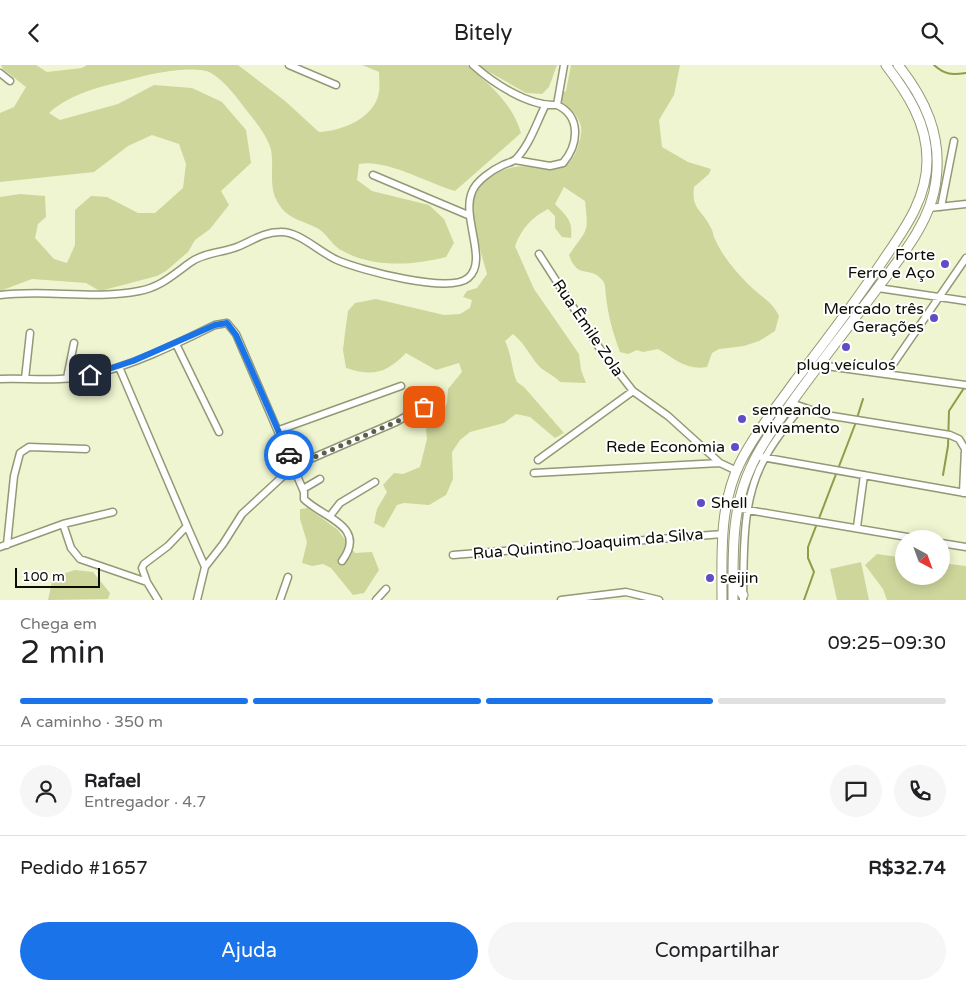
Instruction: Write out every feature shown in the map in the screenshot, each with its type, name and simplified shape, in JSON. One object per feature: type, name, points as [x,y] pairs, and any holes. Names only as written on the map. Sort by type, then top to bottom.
[{"type":"highway","points":[[722,600],[723,534],[727,506],[737,471],[757,433],[873,276],[919,203],[927,160],[923,131],[913,104],[886,65]]},
{"type":"highway","points":[[733,600],[736,507],[745,479],[795,405],[819,365],[906,249],[929,208],[936,179],[936,138],[926,107],[898,65]]},
{"type":"highway","points":[[733,578],[743,598]]},
{"type":"street","points":[[289,65],[336,85]]},
{"type":"street","points":[[0,295],[25,292],[111,294],[140,291],[156,287],[203,256],[233,248],[258,236],[280,231],[290,233],[336,259],[362,268],[433,284],[450,285],[469,278],[476,269],[478,260],[468,215],[471,193],[474,187],[501,165],[515,160],[555,166],[563,163],[569,155],[576,127],[574,119],[568,112],[556,105],[545,106],[522,97],[473,65]]},
{"type":"street","points":[[556,105],[564,65]]},
{"type":"street","points":[[0,73],[10,81]]},
{"type":"street","points":[[515,160],[531,138],[545,106]]},
{"type":"street","points":[[941,207],[954,141]]},
{"type":"street","points":[[372,175],[468,215]]},
{"type":"street","points":[[929,208],[966,204]]},
{"type":"street","name":"Rua Êmile Zola","points":[[540,254],[598,346],[633,391],[668,416],[720,463],[737,471]]},
{"type":"street","points":[[887,373],[966,258]]},
{"type":"street","points":[[878,288],[940,295],[966,301]]},
{"type":"street","points":[[0,379],[67,378],[90,375],[119,367],[176,344],[215,325],[224,323],[231,326],[279,430],[303,489],[304,499],[313,508],[341,523],[350,539],[349,551],[342,561]]},
{"type":"street","points":[[25,379],[30,333]]},
{"type":"street","points":[[67,378],[74,343]]},
{"type":"street","points":[[176,344],[219,431]]},
{"type":"street","points":[[819,365],[966,385]]},
{"type":"street","points":[[119,367],[205,567]]},
{"type":"street","points":[[279,430],[400,386]]},
{"type":"street","points":[[538,460],[633,391]]},
{"type":"street","points":[[743,598],[748,509],[760,457],[964,493],[965,449],[959,439],[947,435],[852,419],[795,405]]},
{"type":"street","points":[[197,600],[205,567],[227,539],[242,514],[294,466],[396,422],[424,407]]},
{"type":"street","points":[[7,545],[14,476],[20,453],[29,447],[86,449]]},
{"type":"street","points":[[534,473],[720,463]]},
{"type":"street","points":[[857,527],[864,475]]},
{"type":"street","points":[[303,489],[320,479]]},
{"type":"street","points":[[330,516],[340,503],[375,482]]},
{"type":"street","points":[[736,507],[895,534]]},
{"type":"street","points":[[0,547],[63,524],[113,512]]},
{"type":"street","points":[[63,524],[71,548],[80,559],[147,582]]},
{"type":"street","points":[[158,600],[147,582],[142,566],[168,546],[187,526]]},
{"type":"street","name":"Rua Quintino Joaquim da Silva","points":[[453,555],[723,534]]},
{"type":"street","points":[[950,544],[966,547]]},
{"type":"street","points":[[280,600],[288,577]]},
{"type":"street","points":[[376,600],[386,589]]},
{"type":"street","points":[[561,600],[626,592],[659,600]]},
{"type":"green space","points":[[1,65],[36,65],[47,72],[82,68],[87,65],[238,65],[285,101],[319,132],[347,126],[364,116],[371,109],[379,92],[379,72],[362,65],[467,65],[499,95],[512,113],[521,133],[455,191],[394,168],[370,163],[359,164],[357,180],[372,191],[429,205],[444,219],[454,243],[446,257],[419,262],[378,262],[364,260],[339,249],[320,230],[288,215],[284,211],[274,193],[272,156],[267,140],[258,125],[230,90],[211,73],[196,70],[165,72],[92,90],[69,99],[49,113],[60,120],[118,104],[154,85],[192,88],[222,102],[246,130],[251,163],[221,191],[229,205],[210,229],[195,240],[188,252],[166,271],[157,276],[100,291],[86,283],[32,279],[0,291],[0,197],[20,194],[45,196],[46,217],[38,224],[35,238],[54,259],[67,263],[75,245],[75,210],[91,196],[107,197],[138,213],[155,213],[183,188],[186,164],[179,144],[152,135],[128,146],[94,172],[0,182],[0,113],[14,107],[26,87],[3,69]]},
{"type":"green space","points":[[477,65],[557,65],[549,87],[542,94],[526,93]]},
{"type":"green space","points":[[571,65],[680,65],[674,95],[659,120],[662,147],[688,162],[711,169],[709,174],[694,187],[694,201],[712,229],[714,238],[730,264],[776,311],[779,316],[775,331],[759,341],[744,346],[719,349],[712,353],[707,367],[700,368],[687,366],[658,349],[643,352],[637,350],[628,354],[620,352],[609,317],[604,283],[593,273],[576,268],[569,255],[583,235],[587,220],[585,201],[564,187],[555,204],[570,223],[571,238],[562,237],[555,228],[555,216],[548,209],[528,224],[515,246],[534,289],[579,354],[581,370],[586,383],[560,382],[538,365],[513,334],[505,341],[517,382],[524,387],[564,433],[555,438],[530,417],[516,414],[504,423],[470,432],[460,440],[452,452],[453,479],[446,495],[429,505],[404,503],[397,505],[384,528],[374,523],[377,509],[387,492],[383,485],[394,473],[403,474],[420,467],[427,439],[426,429],[443,412],[447,403],[448,389],[462,372],[459,363],[436,370],[406,353],[386,369],[379,371],[364,372],[346,368],[343,350],[348,311],[355,303],[376,299],[444,315],[460,314],[470,308],[472,300],[463,297],[467,291],[477,288],[487,274],[474,228],[474,189],[493,175],[508,168],[523,166],[552,168],[568,163],[574,155],[581,135],[580,124],[576,115],[560,103],[563,92],[566,91]]},
{"type":"green space","points":[[308,508],[338,530],[355,553],[372,552],[379,570],[364,593],[353,595],[331,568],[323,564],[312,566],[302,563],[307,542],[300,519],[300,509]]},
{"type":"green space","points":[[877,554],[895,557],[895,585],[950,585],[950,564],[966,566],[966,600],[887,600],[883,589],[865,565]]},
{"type":"green space","points":[[861,562],[869,600],[837,600],[830,569]]},
{"type":"green space","points":[[75,570],[93,572],[110,593],[108,599],[48,600],[53,577]]},
{"type":"waterway","points":[[934,65],[942,71],[949,73],[966,73]]},
{"type":"waterway","points":[[943,475],[948,446],[949,411],[964,388]]},
{"type":"waterway","points":[[857,418],[863,399]]},
{"type":"waterway","points":[[804,600],[814,572],[808,558],[808,547],[856,422]]},
{"type":"way so far","points":[[289,455],[294,466],[396,422],[424,407]]},
{"type":"place","name":"Forte Ferro e Aço","points":[[945,264]]},
{"type":"place","name":"Mercado três Gerações","points":[[934,318]]},
{"type":"place","name":"plug veículos","points":[[846,347]]},
{"type":"place","name":"semeando avivamento","points":[[742,419]]},
{"type":"place","name":"Rede Economia","points":[[735,447]]},
{"type":"place","name":"Shell","points":[[701,503]]},
{"type":"place","name":"seijin","points":[[710,578]]},
{"type":"route","points":[[90,375],[119,367],[176,344],[215,325],[227,323],[236,335],[289,455]]}]
